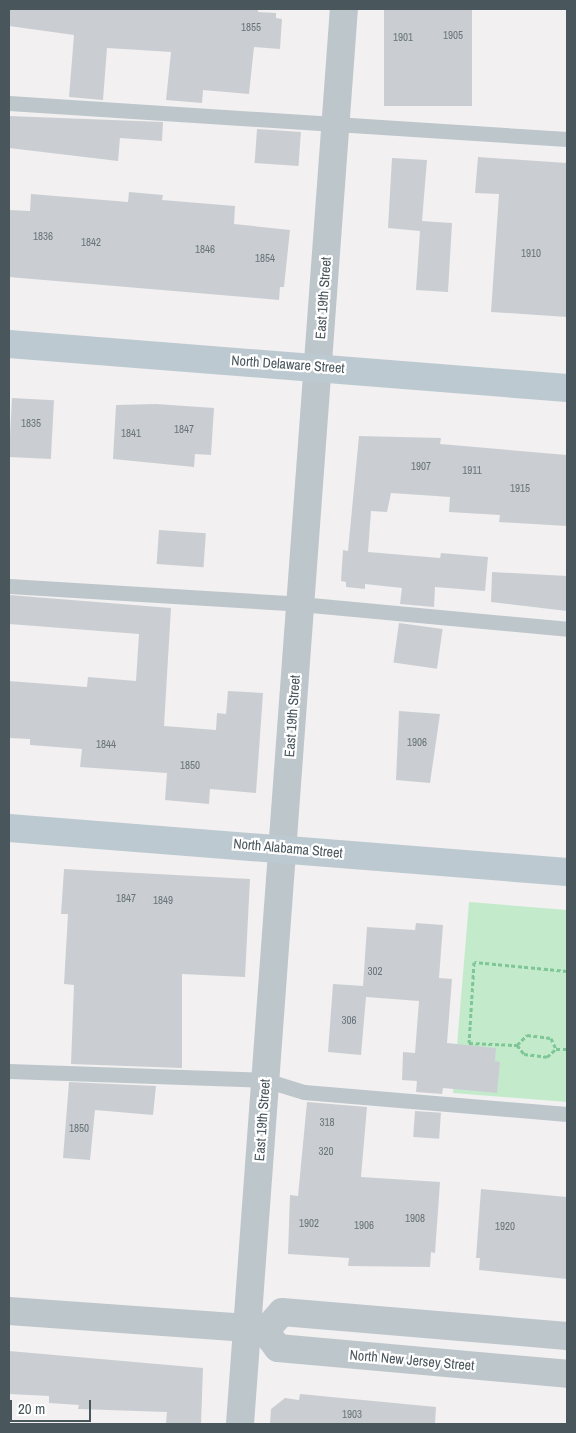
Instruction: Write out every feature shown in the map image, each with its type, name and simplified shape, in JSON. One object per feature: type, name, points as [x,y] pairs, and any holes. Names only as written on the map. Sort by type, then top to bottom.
[{"type":"main road","name":"North Delaware Street","points":[[9,344],[318,366],[567,388]]},
{"type":"main road","name":"North Alabama Street","points":[[9,828],[282,848],[567,872]]},
{"type":"street","name":"East 19th Street","points":[[240,1424],[256,1329],[265,1080],[344,9]]},
{"type":"street","points":[[9,1311],[256,1329],[282,1312],[567,1336]]},
{"type":"street","name":"North New Jersey Street","points":[[256,1329],[278,1348],[567,1374]]},
{"type":"lane","points":[[9,103],[335,124],[353,122],[567,139]]},
{"type":"lane","points":[[9,586],[300,604],[567,629]]},
{"type":"lane","points":[[9,1071],[265,1080],[304,1092],[567,1114]]},
{"type":"path","points":[[567,971],[474,962],[469,1042],[517,1045],[524,1054],[547,1057],[556,1049],[567,1050]]},
{"type":"path","points":[[517,1045],[526,1035],[550,1038],[556,1049]]},
{"type":"green space","points":[[469,902],[567,910],[567,1102],[453,1093]]},
{"type":"building","points":[[9,9],[258,9],[258,12],[276,13],[276,18],[282,19],[280,49],[254,47],[249,94],[203,90],[202,103],[166,100],[171,52],[107,48],[103,100],[69,97],[74,35],[9,26]]},
{"type":"building","points":[[384,9],[472,9],[472,106],[384,106]]},
{"type":"building","points":[[9,116],[163,122],[162,141],[120,138],[118,161],[9,148]]},
{"type":"building","points":[[257,129],[301,132],[299,166],[255,163]]},
{"type":"building","points":[[478,157],[567,163],[567,317],[491,312],[499,194],[475,193]]},
{"type":"building","points":[[392,158],[427,160],[422,221],[452,223],[448,292],[416,290],[420,231],[388,228]]},
{"type":"building","points":[[129,192],[163,195],[162,200],[235,206],[234,224],[290,230],[284,287],[280,287],[279,300],[9,277],[9,210],[30,211],[31,194],[128,202]]},
{"type":"building","points":[[12,398],[54,400],[51,459],[9,457]]},
{"type":"building","points":[[156,404],[214,408],[211,455],[195,454],[194,467],[113,459],[116,405]]},
{"type":"building","points":[[359,436],[441,438],[440,444],[567,455],[567,526],[499,522],[500,515],[449,512],[450,497],[391,493],[387,512],[371,511],[368,552],[440,558],[441,553],[488,557],[485,591],[435,587],[434,607],[400,604],[402,588],[365,584],[365,589],[346,587],[346,582],[341,581],[343,550],[348,551]]},
{"type":"building","points":[[159,530],[206,533],[204,567],[157,564]]},
{"type":"building","points":[[492,572],[567,576],[567,611],[491,602]]},
{"type":"building","points":[[9,595],[171,608],[164,726],[216,730],[217,713],[226,714],[228,691],[263,693],[256,793],[210,789],[209,804],[165,800],[167,773],[80,767],[82,749],[30,745],[30,739],[9,738],[9,681],[87,687],[88,677],[136,681],[139,634],[9,624]]},
{"type":"building","points":[[399,623],[443,629],[437,669],[393,663]]},
{"type":"building","points":[[399,711],[440,714],[430,783],[396,780]]},
{"type":"building","points":[[64,869],[250,879],[245,977],[182,974],[182,1068],[71,1064],[74,985],[64,984],[68,914],[61,914]]},
{"type":"building","points":[[416,923],[443,925],[439,978],[452,979],[447,1043],[496,1048],[495,1061],[500,1062],[497,1093],[443,1088],[442,1094],[416,1092],[417,1081],[402,1080],[403,1052],[415,1053],[419,1001],[366,997],[361,1055],[328,1052],[333,984],[363,986],[367,927],[415,930]]},
{"type":"building","points":[[69,1082],[156,1086],[153,1115],[95,1110],[90,1160],[63,1158]]},
{"type":"building","points":[[307,1102],[367,1107],[361,1177],[440,1182],[435,1253],[431,1252],[430,1267],[348,1266],[349,1258],[288,1254],[290,1195],[298,1196]]},
{"type":"building","points":[[415,1111],[441,1113],[439,1139],[413,1137]]},
{"type":"building","points":[[481,1189],[567,1197],[567,1279],[479,1270],[480,1258],[476,1258]]},
{"type":"building","points":[[9,1351],[203,1368],[201,1424],[166,1424],[167,1412],[78,1409],[79,1405],[49,1403],[49,1396],[9,1394]]},
{"type":"building","points":[[300,1394],[436,1407],[435,1424],[270,1424],[271,1409],[285,1398],[299,1400]]}]
